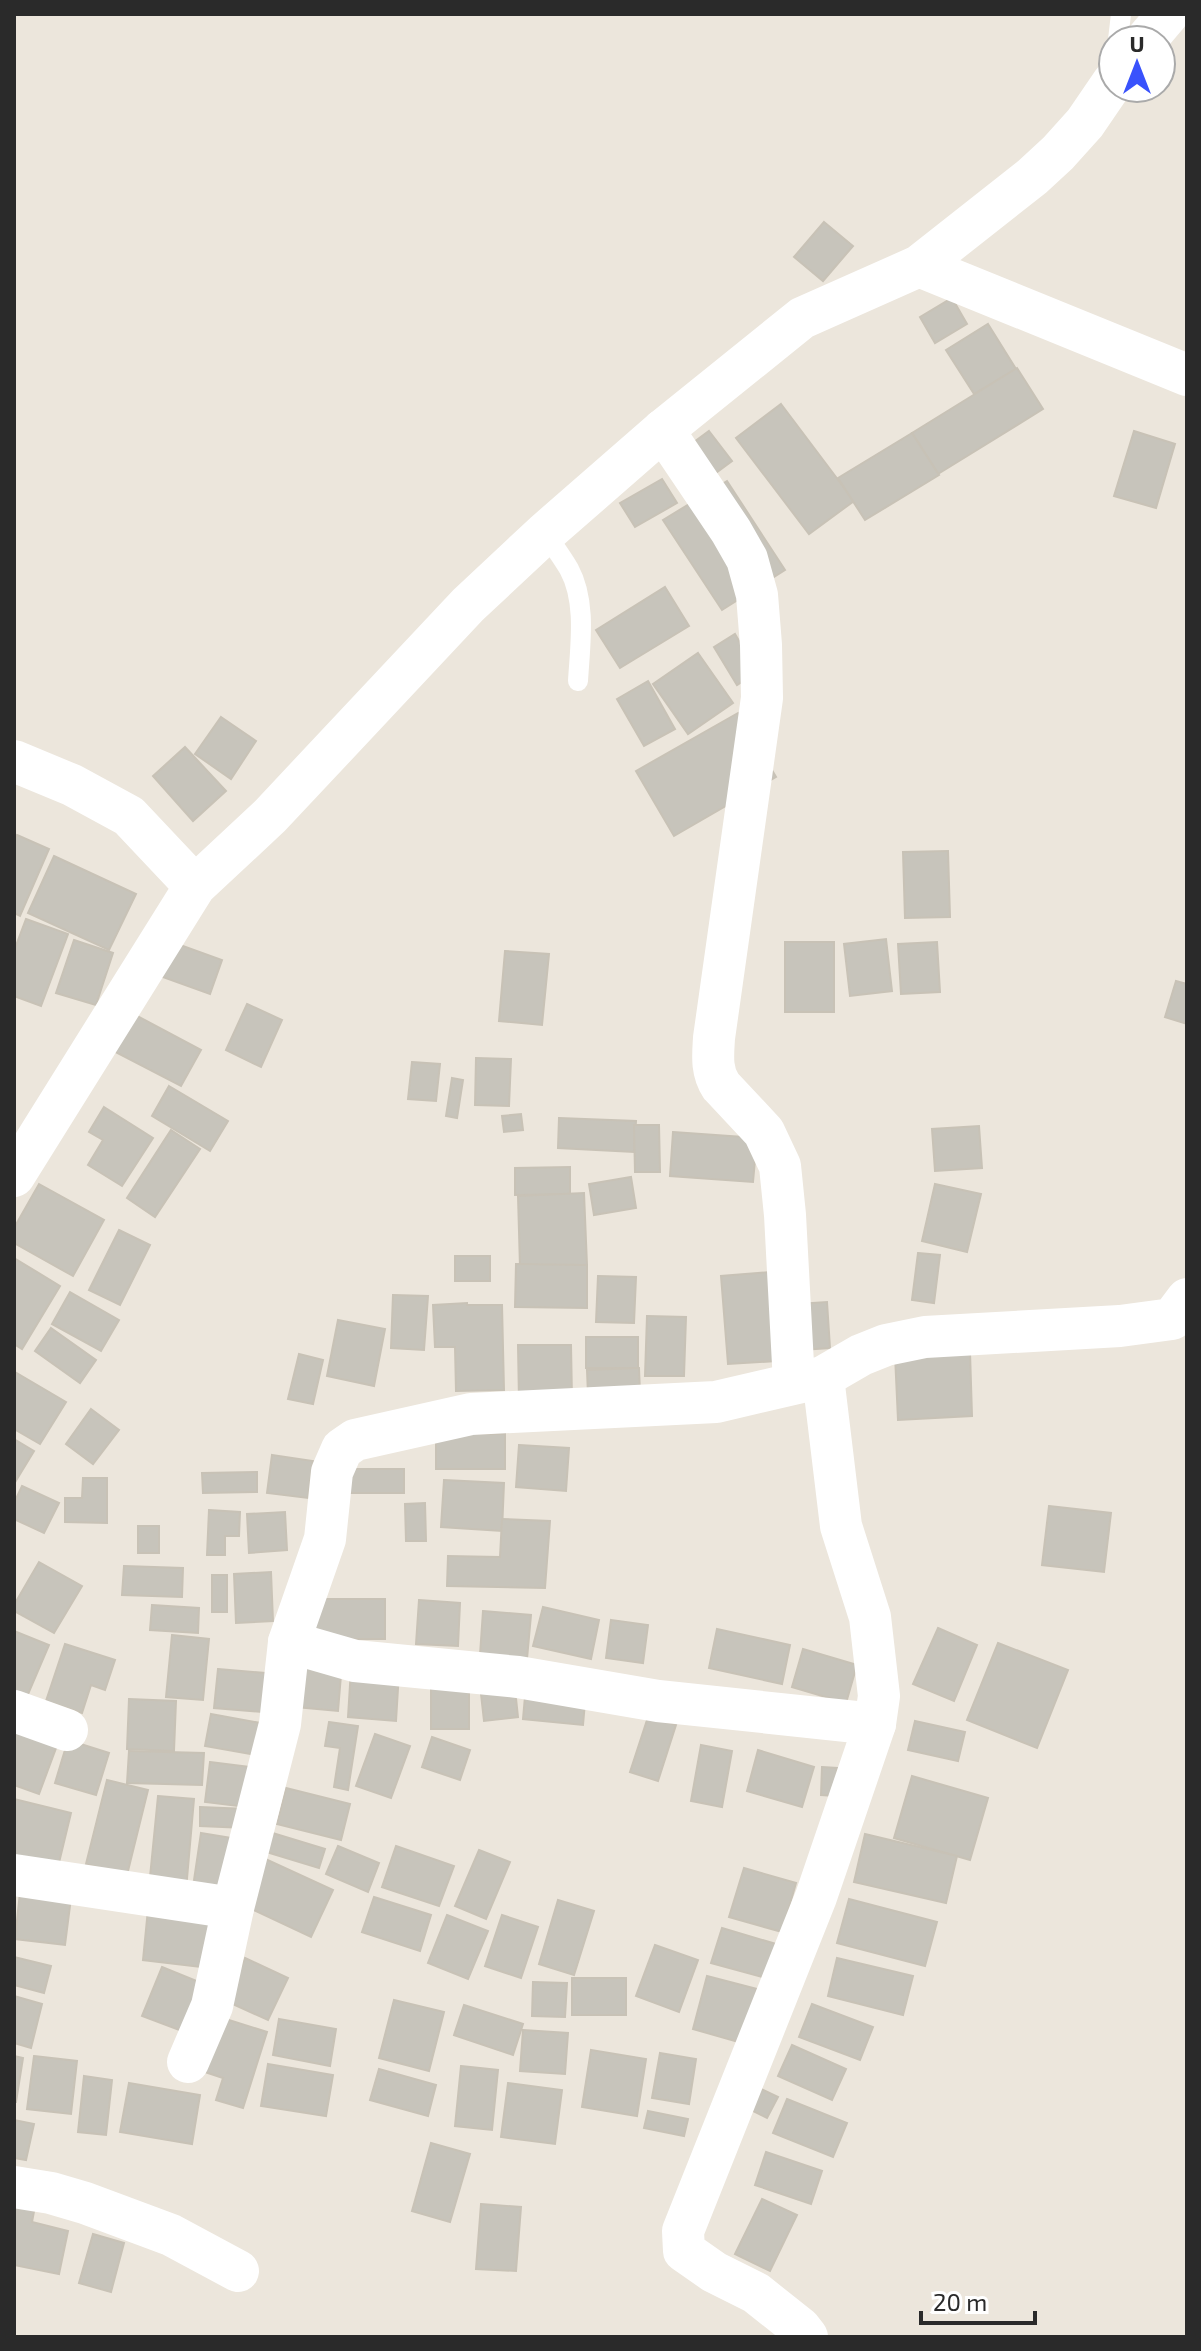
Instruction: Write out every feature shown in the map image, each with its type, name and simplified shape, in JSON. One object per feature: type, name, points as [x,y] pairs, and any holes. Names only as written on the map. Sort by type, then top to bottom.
[{"type":"street","points":[[14,1176],[195,886],[270,816],[468,605],[663,430],[802,318],[919,266],[1032,177],[1085,123],[1097,103]]},
{"type":"street","points":[[919,266],[1187,375]]},
{"type":"street","points":[[663,430],[747,559],[757,595],[762,698],[714,1038],[713,1066],[715,1078],[721,1086],[764,1132],[780,1166],[808,1380],[841,1526],[870,1617],[879,1696],[875,1724],[816,1897],[683,2231],[684,2251],[714,2272],[756,2293],[807,2337]]},
{"type":"street","points":[[14,761],[72,785],[129,816],[195,886]]},
{"type":"street","points":[[188,2062],[212,2006],[233,1908],[280,1724],[289,1642],[325,1539],[332,1472],[342,1449],[355,1440],[471,1414],[716,1402],[808,1380],[886,1345],[925,1337],[1120,1326],[1182,1312]]},
{"type":"street","points":[[289,1642],[355,1661],[518,1677],[658,1701],[875,1724]]},
{"type":"street","points":[[14,1711],[67,1730]]},
{"type":"street","points":[[14,1875],[233,1908]]},
{"type":"street","points":[[14,2187],[85,2203],[171,2235],[238,2271]]},
{"type":"lane","points":[[545,533],[570,571],[577,590],[581,627],[578,681]]},
{"type":"building","points":[[824,222],[853,246],[823,281],[794,257]]},
{"type":"building","points":[[952,298],[967,324],[935,343],[920,317]]},
{"type":"building","points":[[988,324],[1016,369],[974,394],[946,350]]},
{"type":"building","points":[[1017,368],[1043,409],[938,474],[912,433]]},
{"type":"building","points":[[781,404],[854,501],[809,534],[736,438]]},
{"type":"building","points":[[709,431],[732,461],[713,475],[690,445]]},
{"type":"building","points":[[1134,431],[1175,444],[1156,508],[1114,496]]},
{"type":"building","points":[[912,433],[939,475],[865,520],[838,478]]},
{"type":"building","points":[[662,479],[677,503],[635,527],[620,503]]},
{"type":"building","points":[[727,481],[785,570],[722,610],[663,520]]},
{"type":"building","points":[[665,587],[689,626],[620,668],[596,630]]},
{"type":"building","points":[[735,634],[757,672],[737,685],[714,647]]},
{"type":"building","points":[[698,653],[733,703],[688,734],[653,684]]},
{"type":"building","points":[[648,681],[675,729],[644,746],[617,699]]},
{"type":"building","points":[[738,713],[776,777],[674,836],[636,771]]},
{"type":"building","points":[[221,717],[256,741],[231,779],[195,754]]},
{"type":"building","points":[[185,747],[226,791],[193,821],[153,776]]},
{"type":"building","points":[[17,835],[49,849],[20,916],[14,913],[14,841]]},
{"type":"building","points":[[948,851],[950,917],[905,918],[903,852]]},
{"type":"building","points":[[54,856],[136,894],[109,950],[28,913]]},
{"type":"building","points":[[26,919],[68,934],[41,1006],[14,996],[14,951]]},
{"type":"building","points":[[886,939],[892,991],[850,996],[844,944]]},
{"type":"building","points":[[74,940],[113,953],[96,1005],[56,993]]},
{"type":"building","points":[[169,941],[222,960],[210,994],[157,975]]},
{"type":"building","points":[[785,942],[834,942],[834,1012],[785,1012]]},
{"type":"building","points":[[937,942],[940,992],[901,994],[898,944]]},
{"type":"building","points":[[505,951],[549,954],[542,1025],[499,1021]]},
{"type":"building","points":[[1176,981],[1187,984],[1187,1024],[1165,1017]]},
{"type":"building","points":[[247,1004],[282,1020],[261,1067],[226,1050]]},
{"type":"building","points":[[126,1010],[201,1050],[181,1086],[106,1047]]},
{"type":"building","points":[[476,1058],[511,1059],[509,1106],[475,1105]]},
{"type":"building","points":[[412,1062],[440,1064],[436,1101],[408,1099]]},
{"type":"building","points":[[452,1078],[463,1080],[457,1118],[446,1116]]},
{"type":"building","points":[[169,1086],[228,1121],[210,1151],[152,1116]]},
{"type":"building","points":[[104,1107],[153,1138],[122,1186],[88,1165],[103,1140],[89,1132]]},
{"type":"building","points":[[521,1114],[523,1130],[504,1132],[502,1116]]},
{"type":"building","points":[[559,1118],[636,1121],[634,1152],[558,1148]]},
{"type":"building","points":[[634,1125],[659,1125],[660,1172],[635,1172]]},
{"type":"building","points":[[979,1126],[982,1168],[935,1171],[932,1129]]},
{"type":"building","points":[[171,1130],[200,1149],[155,1217],[127,1198]]},
{"type":"building","points":[[673,1132],[757,1138],[753,1182],[670,1176]]},
{"type":"building","points":[[570,1167],[570,1194],[515,1195],[515,1168]]},
{"type":"building","points":[[631,1177],[636,1208],[594,1215],[589,1184]]},
{"type":"building","points":[[39,1184],[104,1220],[73,1276],[14,1243],[14,1228]]},
{"type":"building","points":[[935,1184],[981,1194],[967,1252],[922,1241]]},
{"type":"building","points":[[584,1193],[587,1265],[520,1267],[518,1196]]},
{"type":"building","points":[[119,1230],[150,1245],[120,1305],[89,1290]]},
{"type":"building","points":[[918,1253],[940,1255],[934,1303],[912,1300]]},
{"type":"building","points":[[455,1256],[490,1256],[490,1281],[455,1281]]},
{"type":"building","points":[[14,1258],[60,1286],[22,1349],[14,1344]]},
{"type":"building","points":[[516,1264],[587,1265],[587,1308],[515,1307]]},
{"type":"building","points":[[770,1272],[776,1361],[728,1364],[721,1276]]},
{"type":"building","points":[[598,1276],[636,1277],[634,1323],[596,1322]]},
{"type":"building","points":[[70,1292],[119,1320],[101,1351],[52,1324]]},
{"type":"building","points":[[393,1295],[428,1296],[424,1350],[391,1348]]},
{"type":"building","points":[[827,1302],[830,1348],[786,1351],[782,1305]]},
{"type":"building","points":[[433,1305],[502,1305],[504,1390],[456,1391],[455,1347],[435,1347]]},
{"type":"building","points":[[647,1316],[686,1317],[684,1376],[645,1376]]},
{"type":"building","points":[[338,1320],[385,1329],[374,1386],[327,1376]]},
{"type":"building","points":[[51,1328],[96,1360],[80,1383],[35,1351]]},
{"type":"building","points":[[586,1337],[638,1337],[638,1368],[586,1368]]},
{"type":"building","points":[[518,1345],[571,1345],[572,1399],[519,1401]]},
{"type":"building","points":[[970,1352],[972,1416],[898,1420],[895,1355]]},
{"type":"building","points":[[299,1354],[323,1360],[313,1404],[288,1399]]},
{"type":"building","points":[[639,1368],[640,1393],[588,1395],[587,1370]]},
{"type":"building","points":[[15,1372],[66,1402],[40,1444],[14,1429]]},
{"type":"building","points":[[91,1409],[119,1430],[93,1464],[66,1444]]},
{"type":"building","points":[[436,1434],[505,1434],[505,1469],[436,1469]]},
{"type":"building","points":[[14,1439],[34,1451],[14,1484]]},
{"type":"building","points":[[519,1445],[569,1448],[566,1491],[516,1487]]},
{"type":"building","points":[[272,1455],[313,1461],[308,1498],[267,1493]]},
{"type":"building","points":[[341,1469],[404,1469],[404,1493],[341,1493]]},
{"type":"building","points":[[257,1472],[257,1492],[203,1493],[202,1473]]},
{"type":"building","points":[[83,1478],[107,1478],[107,1523],[65,1522],[65,1498],[82,1498]]},
{"type":"building","points":[[444,1480],[504,1483],[502,1531],[441,1527]]},
{"type":"building","points":[[22,1486],[59,1503],[44,1533],[14,1519],[14,1503]]},
{"type":"building","points":[[425,1503],[426,1541],[406,1541],[405,1504]]},
{"type":"building","points":[[1049,1506],[1111,1513],[1104,1572],[1042,1565]]},
{"type":"building","points":[[209,1510],[240,1512],[239,1536],[225,1536],[225,1555],[207,1555]]},
{"type":"building","points":[[285,1512],[287,1550],[249,1553],[247,1514]]},
{"type":"building","points":[[502,1519],[550,1521],[545,1588],[447,1586],[448,1556],[500,1557]]},
{"type":"building","points":[[138,1526],[159,1526],[159,1553],[138,1553]]},
{"type":"building","points":[[39,1562],[82,1586],[54,1633],[14,1611],[14,1605]]},
{"type":"building","points":[[124,1566],[183,1568],[182,1597],[122,1595]]},
{"type":"building","points":[[271,1572],[273,1621],[236,1623],[234,1574]]},
{"type":"building","points":[[212,1575],[227,1575],[227,1612],[212,1612]]},
{"type":"building","points":[[309,1599],[385,1599],[385,1639],[309,1639]]},
{"type":"building","points":[[419,1600],[460,1603],[458,1646],[416,1644]]},
{"type":"building","points":[[152,1605],[199,1608],[198,1633],[150,1630]]},
{"type":"building","points":[[543,1607],[599,1620],[591,1659],[533,1646]]},
{"type":"building","points":[[483,1611],[531,1615],[527,1659],[480,1655]]},
{"type":"building","points":[[611,1620],[648,1625],[643,1663],[606,1658]]},
{"type":"building","points":[[938,1628],[977,1645],[954,1701],[913,1684]]},
{"type":"building","points":[[717,1629],[790,1645],[782,1684],[709,1668]]},
{"type":"building","points":[[14,1631],[49,1645],[23,1706],[14,1702]]},
{"type":"building","points":[[172,1635],[209,1639],[203,1700],[166,1697]]},
{"type":"building","points":[[998,1643],[1068,1670],[1037,1748],[967,1720]]},
{"type":"building","points":[[65,1644],[115,1660],[105,1690],[91,1685],[82,1713],[46,1701]]},
{"type":"building","points":[[803,1649],[857,1665],[846,1703],[792,1687]]},
{"type":"building","points":[[299,1659],[342,1663],[338,1711],[296,1707]]},
{"type":"building","points":[[218,1669],[277,1674],[274,1713],[214,1708]]},
{"type":"building","points":[[351,1669],[399,1672],[396,1721],[348,1717]]},
{"type":"building","points":[[526,1685],[586,1691],[583,1725],[523,1719]]},
{"type":"building","points":[[431,1687],[469,1687],[469,1729],[431,1729]]},
{"type":"building","points":[[515,1689],[518,1717],[484,1721],[481,1694]]},
{"type":"building","points":[[129,1699],[176,1701],[174,1751],[127,1749]]},
{"type":"building","points":[[211,1714],[266,1724],[261,1756],[205,1746]]},
{"type":"building","points":[[648,1717],[676,1725],[658,1781],[630,1772]]},
{"type":"building","points":[[915,1721],[965,1732],[958,1761],[908,1750]]},
{"type":"building","points":[[329,1722],[358,1726],[348,1790],[334,1787],[340,1748],[325,1746]]},
{"type":"building","points":[[14,1733],[59,1740],[39,1794],[14,1785]]},
{"type":"building","points":[[375,1734],[410,1746],[391,1798],[356,1786]]},
{"type":"building","points":[[432,1737],[470,1750],[460,1780],[422,1767]]},
{"type":"building","points":[[68,1740],[109,1753],[96,1795],[55,1783]]},
{"type":"building","points":[[701,1745],[732,1751],[722,1807],[691,1801]]},
{"type":"building","points":[[758,1750],[814,1767],[802,1807],[747,1791]]},
{"type":"building","points":[[129,1751],[204,1753],[202,1785],[127,1783]]},
{"type":"building","points":[[210,1762],[259,1768],[254,1808],[205,1802]]},
{"type":"building","points":[[822,1767],[837,1768],[835,1796],[821,1795]]},
{"type":"building","points":[[912,1776],[988,1798],[970,1860],[894,1838]]},
{"type":"building","points":[[107,1780],[148,1790],[127,1875],[86,1864]]},
{"type":"building","points":[[286,1788],[350,1804],[341,1840],[277,1824]]},
{"type":"building","points":[[158,1796],[194,1799],[186,1890],[149,1887]]},
{"type":"building","points":[[14,1799],[71,1813],[57,1871],[14,1860]]},
{"type":"building","points":[[200,1807],[247,1809],[245,1828],[200,1826]]},
{"type":"building","points":[[266,1831],[325,1849],[319,1868],[260,1850]]},
{"type":"building","points":[[201,1833],[238,1839],[231,1892],[193,1887]]},
{"type":"building","points":[[865,1834],[957,1856],[946,1903],[854,1882]]},
{"type":"building","points":[[338,1846],[379,1863],[368,1892],[326,1874]]},
{"type":"building","points":[[396,1846],[454,1866],[439,1906],[382,1887]]},
{"type":"building","points":[[479,1850],[510,1862],[486,1919],[455,1906]]},
{"type":"building","points":[[261,1857],[333,1890],[311,1937],[239,1903]]},
{"type":"building","points":[[744,1868],[796,1883],[782,1932],[729,1917]]},
{"type":"building","points":[[20,1892],[71,1898],[65,1945],[15,1939]]},
{"type":"building","points":[[374,1897],[431,1915],[420,1951],[362,1932]]},
{"type":"building","points":[[849,1899],[937,1922],[925,1966],[837,1943]]},
{"type":"building","points":[[558,1900],[594,1911],[574,1975],[539,1964]]},
{"type":"building","points":[[148,1909],[215,1916],[209,1968],[143,1960]]},
{"type":"building","points":[[447,1915],[488,1931],[468,1979],[428,1963]]},
{"type":"building","points":[[502,1915],[538,1927],[521,1978],[485,1966]]},
{"type":"building","points":[[722,1928],[776,1944],[766,1978],[711,1963]]},
{"type":"building","points":[[655,1945],[698,1960],[679,2012],[636,1996]]},
{"type":"building","points":[[14,1957],[51,1966],[44,1993],[14,1985]]},
{"type":"building","points":[[245,1958],[288,1978],[268,2020],[226,2001]]},
{"type":"building","points":[[837,1958],[913,1976],[903,2015],[828,1996]]},
{"type":"building","points":[[162,1967],[209,1986],[190,2034],[142,2016]]},
{"type":"building","points":[[707,1976],[757,1989],[742,2043],[693,2029]]},
{"type":"building","points":[[572,1978],[626,1978],[626,2015],[572,2015]]},
{"type":"building","points":[[533,1982],[567,1983],[565,2017],[532,2016]]},
{"type":"building","points":[[14,1996],[42,2004],[31,2048],[14,2043]]},
{"type":"building","points":[[394,2000],[444,2012],[429,2071],[379,2058]]},
{"type":"building","points":[[812,2004],[873,2027],[860,2060],[799,2037]]},
{"type":"building","points":[[464,2005],[523,2024],[513,2055],[454,2035]]},
{"type":"building","points":[[213,2015],[267,2032],[243,2108],[216,2100],[223,2078],[196,2069]]},
{"type":"building","points":[[279,2019],[336,2029],[330,2066],[273,2055]]},
{"type":"building","points":[[523,2030],[568,2033],[565,2074],[520,2071]]},
{"type":"building","points":[[792,2045],[846,2069],[832,2100],[778,2076]]},
{"type":"building","points":[[591,2050],[646,2059],[637,2116],[582,2107]]},
{"type":"building","points":[[660,2053],[696,2059],[689,2104],[652,2098]]},
{"type":"building","points":[[14,2056],[23,2058],[16,2102],[14,2102]]},
{"type":"building","points":[[34,2056],[77,2061],[71,2114],[27,2109]]},
{"type":"building","points":[[268,2064],[333,2075],[326,2116],[261,2106]]},
{"type":"building","points":[[461,2066],[498,2070],[492,2130],[455,2126]]},
{"type":"building","points":[[379,2069],[436,2085],[428,2116],[370,2100]]},
{"type":"building","points":[[84,2076],[112,2080],[106,2135],[78,2132]]},
{"type":"building","points":[[129,2083],[200,2095],[192,2144],[120,2132]]},
{"type":"building","points":[[508,2083],[562,2090],[555,2144],[501,2137]]},
{"type":"building","points":[[755,2086],[778,2097],[767,2118],[745,2107]]},
{"type":"building","points":[[787,2099],[847,2123],[833,2157],[773,2133]]},
{"type":"building","points":[[648,2111],[688,2119],[684,2136],[644,2128]]},
{"type":"building","points":[[14,2120],[34,2124],[26,2160],[14,2158]]},
{"type":"building","points":[[431,2143],[470,2154],[450,2222],[412,2211]]},
{"type":"building","points":[[766,2152],[822,2171],[811,2204],[755,2185]]},
{"type":"building","points":[[762,2199],[797,2215],[770,2271],[735,2254]]},
{"type":"building","points":[[14,2202],[35,2206],[32,2222],[68,2231],[59,2274],[14,2265]]},
{"type":"building","points":[[481,2204],[521,2207],[516,2271],[476,2269]]},
{"type":"building","points":[[93,2234],[124,2243],[111,2292],[79,2283]]}]
